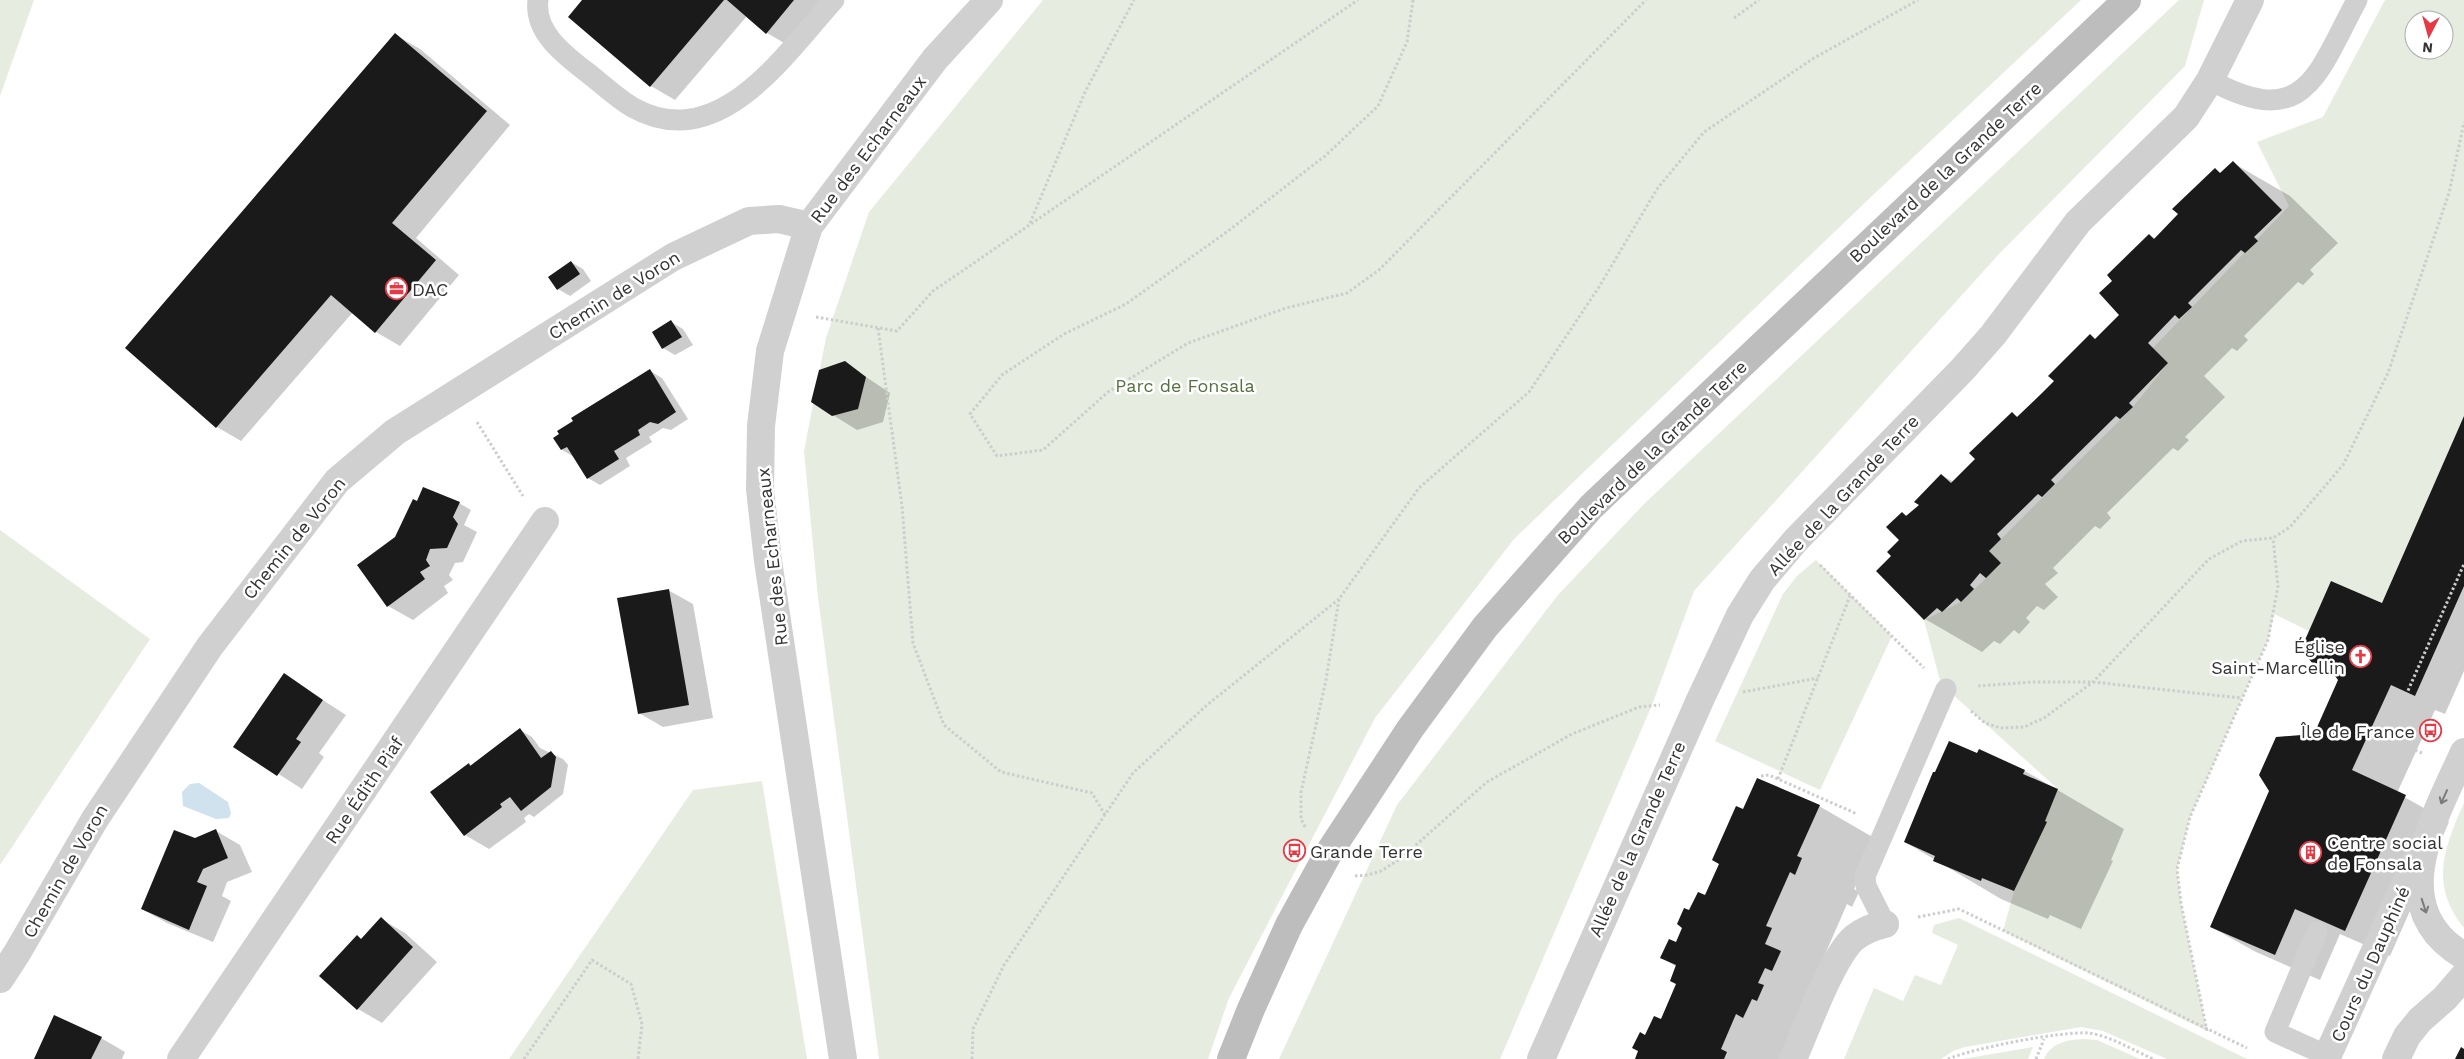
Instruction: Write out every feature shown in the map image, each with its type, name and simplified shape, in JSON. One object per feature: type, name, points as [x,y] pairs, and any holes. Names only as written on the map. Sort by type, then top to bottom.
[{"type":"street","name":"Rue des Echarneaux","points":[[843,1059],[770,571],[760,489],[761,426],[770,351],[809,226],[935,59],[989,0]]},
{"type":"street","name":"Boulevard de la Grande Terre","points":[[1231,1059],[1290,926],[1328,854],[1410,729],[1485,627],[1591,507],[2127,0]]},
{"type":"street","name":"Allée de la Grande Terre","points":[[1541,1059],[1700,700],[1740,615],[1762,580],[1796,540],[1962,370],[1993,335],[2078,222],[2186,117],[2210,80],[2250,0]]},
{"type":"street","name":"Chemin de Voron","points":[[0,979],[95,818],[210,646],[336,481],[395,432],[673,257],[748,221],[779,219],[809,226]]},
{"type":"street","name":"Rue Édith Piaf","points":[[181,1059],[545,521]]},
{"type":"street","points":[[2464,752],[2425,841],[2419,878],[2421,901],[2430,924],[2451,948],[2464,956]]},
{"type":"street","name":"Cours du Dauphiné","points":[[2327,1057],[2425,841]]},
{"type":"street","points":[[1793,1059],[1840,955],[1853,939],[1868,928],[1885,924]]},
{"type":"street","points":[[2396,1059],[2407,1036],[2420,1020],[2445,998],[2464,976]]},
{"type":"lane","points":[[538,0],[542,27],[564,54],[632,107],[652,115],[679,120],[705,116],[728,107],[752,91],[834,0]]},
{"type":"lane","points":[[2210,80],[2236,94],[2259,99],[2280,100],[2300,92],[2315,78],[2357,0]]},
{"type":"lane","points":[[1885,924],[1866,886],[1865,876],[1946,688]]},
{"type":"lane","points":[[2317,932],[2275,1032],[2327,1057]]},
{"type":"path","points":[[1029,225],[1085,92],[1134,0]]},
{"type":"path","points":[[815,317],[897,332],[933,291],[1358,0]]},
{"type":"path","points":[[1414,0],[1407,42],[1378,106],[1325,156],[1126,304],[1064,334],[1002,375],[970,414],[997,456],[1043,450],[1108,392],[1188,343],[1286,308],[1347,293],[1379,270],[1646,0]]},
{"type":"path","points":[[1734,18],[1758,0]]},
{"type":"path","points":[[972,1059],[973,1029],[1004,965],[1133,773],[1207,705],[1339,599],[1419,488],[1528,392],[1598,287],[1656,189],[1704,132],[1814,58],[1918,0]]},
{"type":"path","points":[[1816,560],[1946,688],[1985,723],[2000,728],[2024,727],[2044,718],[2093,682],[2209,558],[2242,541],[2273,538],[2290,527],[2343,465],[2388,373],[2449,193],[2464,122]]},
{"type":"path","points":[[878,328],[902,506],[913,642],[944,726],[1001,772],[1092,793],[1105,815]]},
{"type":"path","points":[[459,392],[528,504],[545,521]]},
{"type":"path","points":[[2207,1031],[2181,904],[2177,869],[2190,817],[2268,640],[2278,586],[2278,565],[2273,538]]},
{"type":"path","points":[[2422,753],[2387,738],[2464,564]]},
{"type":"path","points":[[1778,779],[1851,595]]},
{"type":"path","points":[[1309,834],[1301,819],[1301,792],[1326,680],[1339,599]]},
{"type":"path","points":[[1742,692],[1818,678]]},
{"type":"path","points":[[1946,688],[2034,682],[2093,682],[2241,698]]},
{"type":"path","points":[[1346,873],[1362,876],[1381,871],[1400,859],[1487,782],[1572,734],[1639,707],[1665,704]]},
{"type":"path","points":[[1761,776],[1769,775],[1885,827]]},
{"type":"path","points":[[1885,924],[1960,909],[2207,1031],[2252,1051]]},
{"type":"path","points":[[524,1059],[592,960],[631,984],[642,1024],[638,1059]]},
{"type":"path","points":[[1948,1059],[1974,1050],[2044,1038],[2089,1034],[2101,1036],[2153,1059]]},
{"type":"path","points":[[2036,1059],[2044,1038]]},
{"type":"green space","points":[[0,0],[34,0],[0,96]]},
{"type":"green space","name":"Parc de Fonsala","points":[[1043,0],[2081,0],[1873,195],[1514,539],[1375,718],[1229,998],[1208,1059],[879,1059],[818,597],[804,451],[826,338],[869,212]]},
{"type":"green space","points":[[2179,0],[2204,0],[2185,66],[1999,254],[1694,591],[1652,705],[1500,1059],[1279,1059],[1397,805],[1558,595],[1644,504]]},
{"type":"green space","points":[[2385,0],[2464,0],[2464,416],[2382,603],[2332,581],[2309,631],[2274,614],[2268,640],[2190,817],[2177,869],[2181,903],[2207,1031],[2003,931],[2014,891],[2058,789],[1941,684],[1924,620],[1961,602],[2001,564],[1989,551],[2133,407],[2168,363],[2153,348],[2289,206],[2257,142],[2323,117]]},
{"type":"green space","points":[[0,530],[150,639],[0,865]]},
{"type":"green space","points":[[1816,560],[1892,636],[1820,790],[1715,741],[1783,594],[1797,576]]},
{"type":"green space","points":[[762,781],[807,1059],[509,1059],[693,790]]},
{"type":"green space","points":[[2464,803],[2464,928],[2446,897],[2443,866],[2451,835]]},
{"type":"green space","points":[[1959,918],[2247,1059],[2167,1059],[2103,1031],[2081,1027],[1965,1047],[1953,1051],[1941,1059],[1844,1059],[1874,988],[1903,1001],[1915,975],[1941,985],[1958,945],[1932,933],[1934,925]]},
{"type":"green space","points":[[2083,1039],[2097,1040],[2140,1059],[2044,1059],[2051,1049],[2060,1043]]},
{"type":"green space","points":[[2033,1047],[2028,1059],[1963,1059]]},
{"type":"water","points":[[199,783],[228,802],[231,813],[229,818],[216,819],[183,806],[182,792],[190,784]]},
{"type":"building","points":[[582,0],[724,0],[650,87],[568,17]]},
{"type":"building","points":[[727,0],[794,0],[766,34]]},
{"type":"building","points":[[395,33],[487,111],[392,223],[436,260],[375,333],[331,295],[216,428],[125,348]]},
{"type":"building","points":[[2233,161],[2282,210],[2254,237],[2258,241],[2245,253],[2241,250],[2188,303],[2192,307],[2179,319],[2175,315],[2148,343],[2168,363],[2129,403],[2133,407],[2120,419],[2116,416],[2051,480],[2055,484],[2042,497],[2038,494],[1997,534],[2001,539],[1989,551],[2001,563],[1986,578],[1980,573],[1970,585],[1974,589],[1961,602],[1957,598],[1942,612],[1937,608],[1924,620],[1876,571],[1891,556],[1887,552],[1899,540],[1886,527],[1902,512],[1906,516],[1919,505],[1914,502],[1941,474],[1951,483],[1975,459],[1969,453],[2012,412],[2017,417],[2054,381],[2048,376],[2090,334],[2095,339],[2119,315],[2099,293],[2112,281],[2107,275],[2149,234],[2154,239],[2178,214],[2172,209],[2215,168],[2220,173]]},
{"type":"building","points":[[571,261],[580,274],[557,290],[548,277]]},
{"type":"building","points":[[671,320],[682,337],[662,349],[652,332]]},
{"type":"building","points":[[845,361],[866,377],[858,409],[832,416],[811,402],[819,370]]},
{"type":"building","points":[[650,369],[676,412],[658,424],[650,422],[638,430],[640,435],[614,451],[619,459],[587,479],[567,447],[561,450],[553,438],[559,434],[557,431],[573,421],[571,418]]},
{"type":"building","points":[[2464,416],[2464,586],[2415,696],[2391,685],[2352,770],[2406,795],[2345,931],[2295,909],[2275,955],[2210,927],[2269,791],[2259,775],[2276,737],[2314,734],[2338,680],[2325,662],[2313,664],[2301,649],[2331,581],[2382,603]]},
{"type":"building","points":[[423,487],[460,502],[453,517],[458,524],[447,548],[430,549],[426,560],[430,566],[420,572],[425,579],[387,607],[357,565],[395,537],[413,499],[417,501]]},
{"type":"building","points":[[669,589],[689,705],[638,714],[617,598]]},
{"type":"building","points":[[284,673],[323,700],[296,739],[301,742],[277,776],[233,747]]},
{"type":"building","points":[[520,728],[541,758],[551,751],[556,757],[551,787],[521,811],[510,797],[500,804],[502,807],[464,836],[430,792],[469,763],[470,766]]},
{"type":"building","points":[[1949,741],[1977,753],[1979,749],[2025,770],[2023,774],[2058,789],[2045,821],[2047,822],[2014,891],[1982,878],[1981,881],[1933,861],[1935,856],[1904,842],[1933,772],[1935,772]]},
{"type":"building","points":[[1757,778],[1820,805],[1797,856],[1802,858],[1795,875],[1790,872],[1766,926],[1772,928],[1765,944],[1781,951],[1772,971],[1765,968],[1758,983],[1764,985],[1757,1001],[1752,999],[1743,1018],[1736,1014],[1721,1049],[1727,1052],[1724,1059],[1635,1059],[1638,1051],[1632,1048],[1640,1032],[1645,1035],[1654,1016],[1661,1019],[1676,984],[1670,981],[1676,965],[1660,958],[1669,939],[1676,942],[1682,928],[1677,924],[1684,908],[1689,910],[1698,892],[1705,895],[1719,864],[1712,860],[1736,806],[1743,809]]},
{"type":"building","points":[[216,829],[228,858],[203,869],[197,882],[207,886],[189,930],[141,909],[174,830],[195,838]]},
{"type":"building","points":[[381,917],[413,947],[357,1010],[319,976],[357,935],[361,939]]},
{"type":"building","points":[[54,1015],[102,1037],[91,1059],[34,1059]]},
{"type":"building","points":[[2461,1047],[2464,1049],[2464,1059],[2455,1059]]},
{"type":"place","name":"DAC","points":[[396,289]]},
{"type":"place","name":"Église Saint-Marcellin","points":[[2361,656]]},
{"type":"place","name":"Île de France","points":[[2431,731]]},
{"type":"place","name":"Grande Terre","points":[[1294,851]]},
{"type":"place","name":"Centre social de Fonsala","points":[[2311,852]]}]
